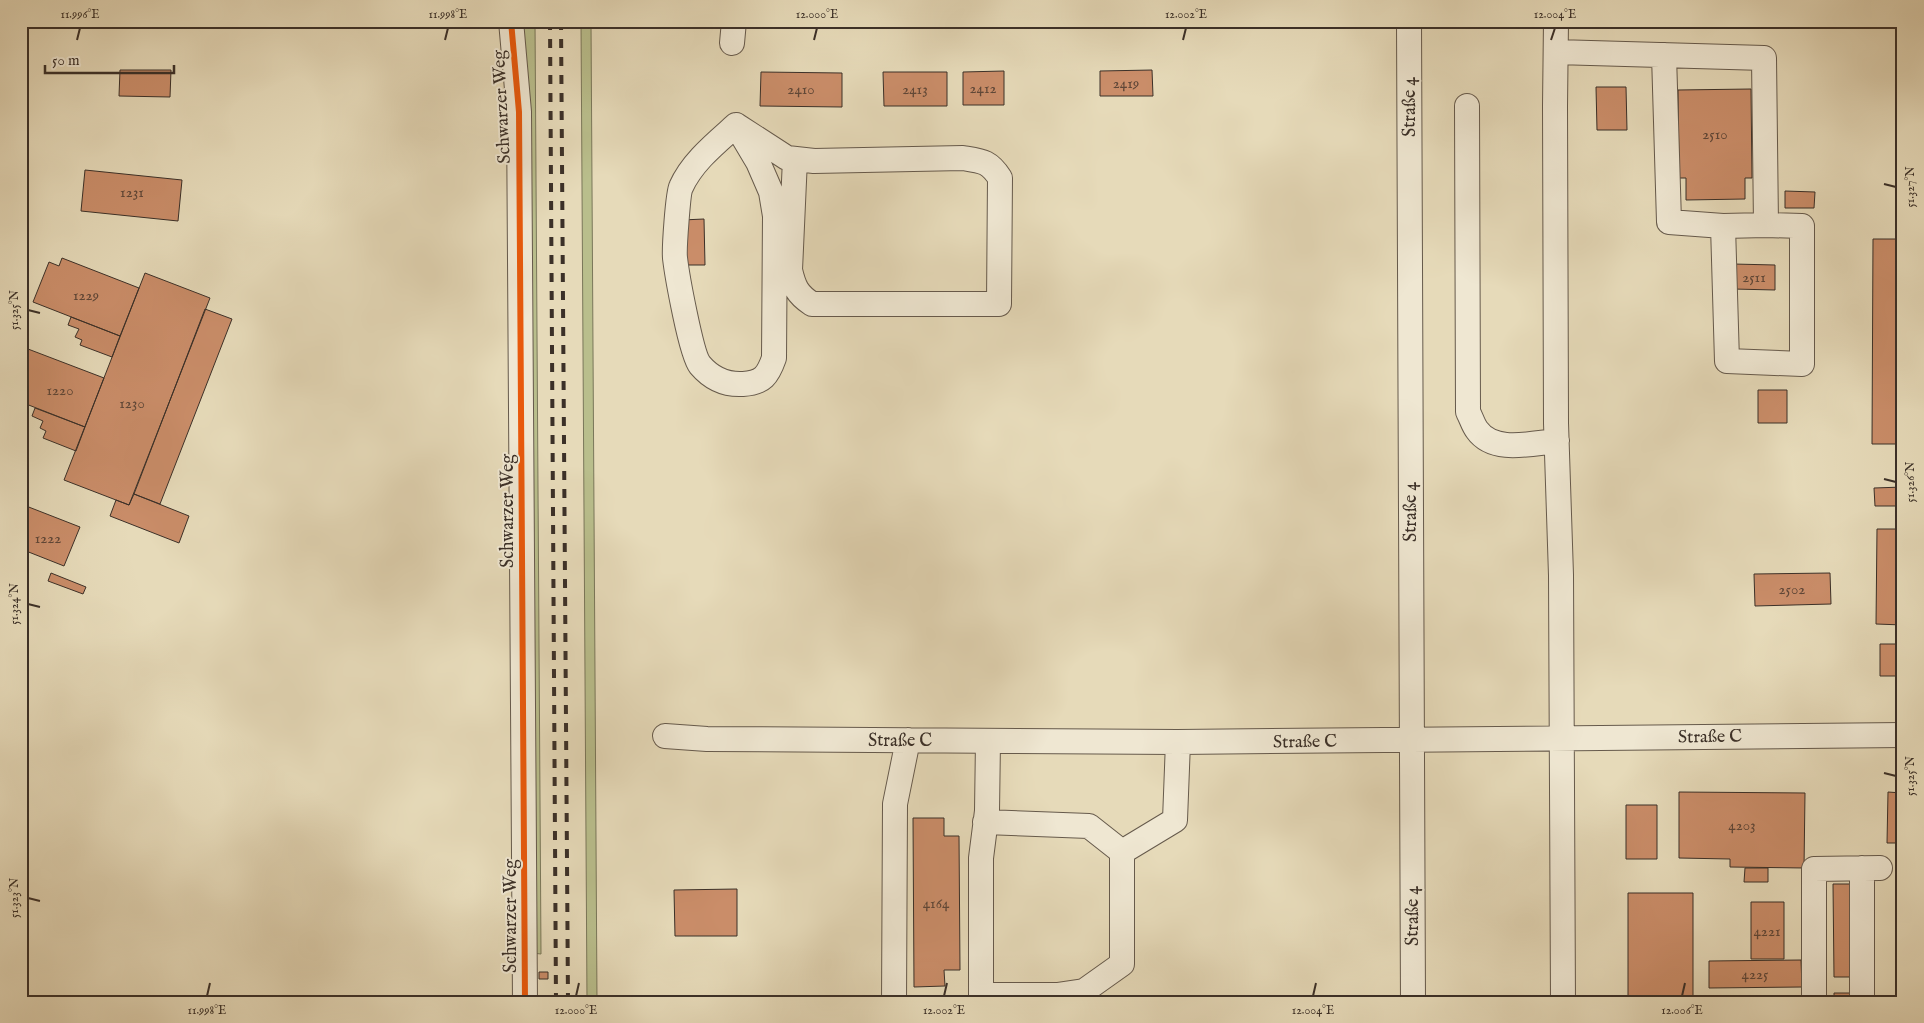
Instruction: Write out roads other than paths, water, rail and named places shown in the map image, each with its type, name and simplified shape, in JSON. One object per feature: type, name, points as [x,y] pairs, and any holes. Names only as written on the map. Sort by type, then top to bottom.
[{"type":"street","name":"Schwarzer Weg","points":[[510,21],[519,112],[525,1002]]},
{"type":"street","name":"Straße 4","points":[[1409,21],[1413,1002]]},
{"type":"street","points":[[1556,21],[1557,441],[1561,575],[1563,1002]]},
{"type":"street","points":[[1556,52],[1764,58],[1766,225]]},
{"type":"street","points":[[1664,55],[1669,222],[1723,226],[1802,226],[1802,364],[1727,361],[1723,226]]},
{"type":"street","points":[[1467,106],[1468,412],[1477,430],[1489,440],[1509,445],[1557,441]]},
{"type":"street","points":[[736,124],[758,162],[771,192],[775,216],[774,358],[768,374],[756,384],[740,385],[720,381],[699,364],[693,348],[675,258],[680,188],[692,168],[736,124]]},
{"type":"street","points":[[736,124],[788,158],[814,161],[963,158],[983,161],[992,167],[1000,178],[999,304],[812,304],[800,296],[793,284],[790,270],[795,159]]},
{"type":"street","name":"Straße C","points":[[666,736],[707,739],[1178,742],[1903,735]]},
{"type":"street","points":[[894,1002],[894,804],[908,740]]},
{"type":"street","points":[[988,741],[986,822],[981,858],[981,995],[1057,998],[1084,991],[1122,964],[1122,852]]},
{"type":"street","points":[[1122,852],[1175,820],[1178,742]]},
{"type":"street","points":[[986,822],[1089,826],[1122,852]]},
{"type":"street","points":[[1814,1002],[1814,869],[1871,868],[1862,1002]]},
{"type":"railway","points":[[550,21],[556,1002]]},
{"type":"railway","points":[[561,21],[568,1002]]}]
